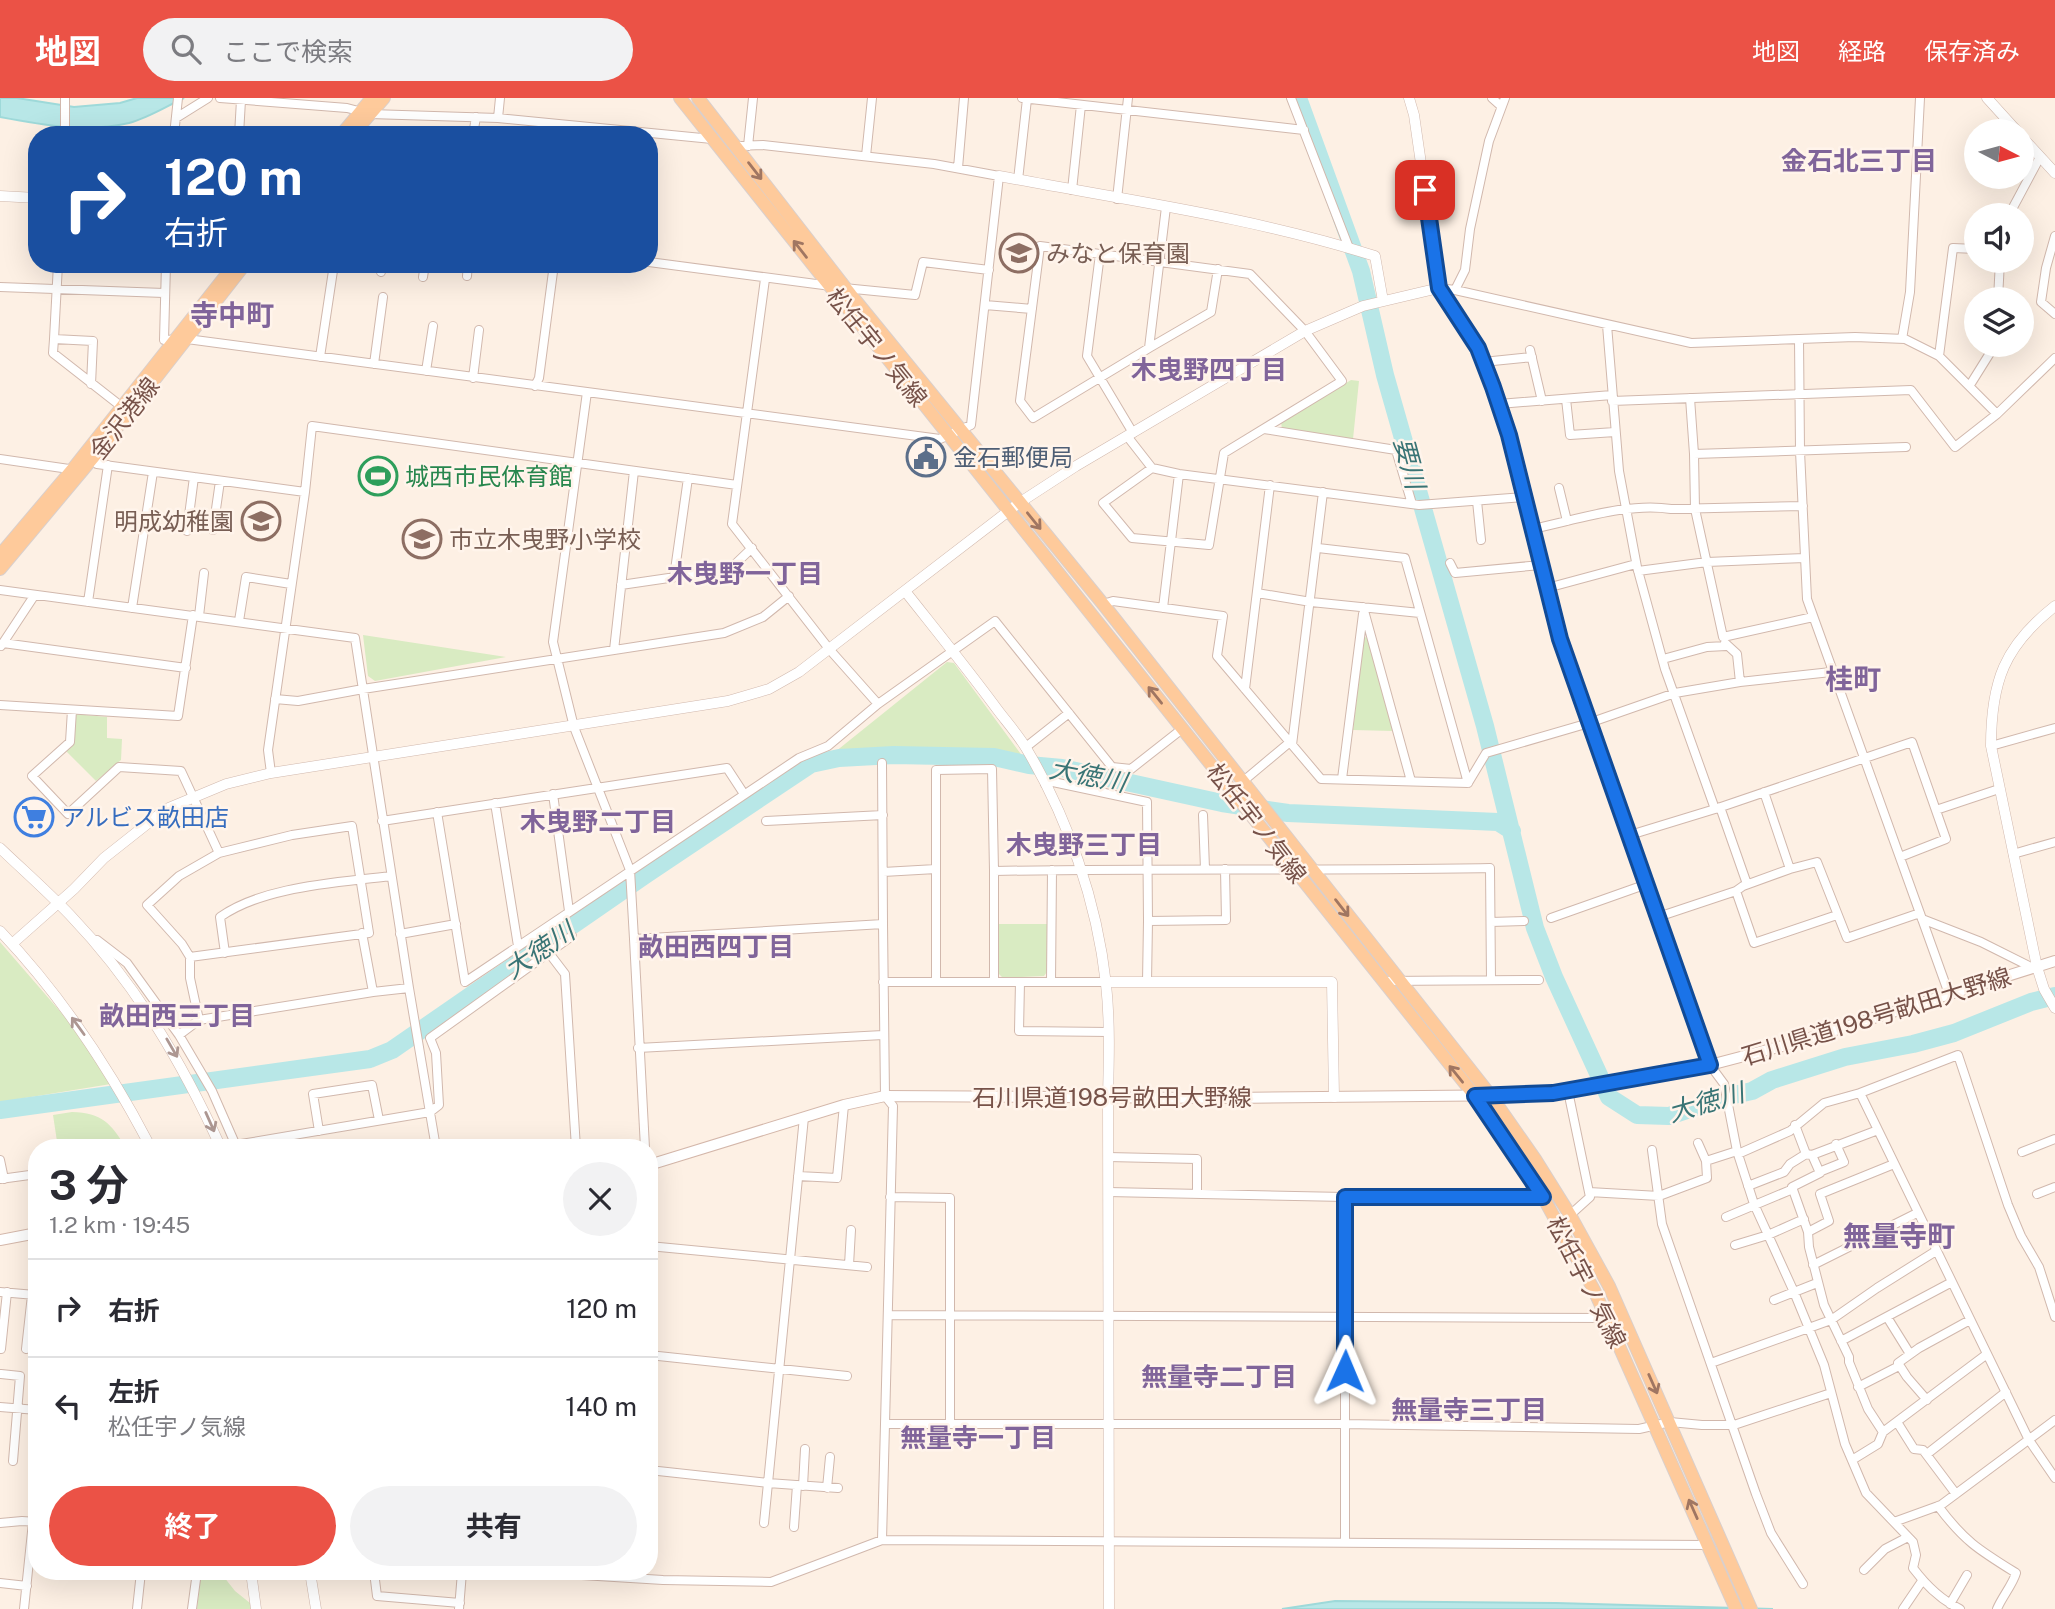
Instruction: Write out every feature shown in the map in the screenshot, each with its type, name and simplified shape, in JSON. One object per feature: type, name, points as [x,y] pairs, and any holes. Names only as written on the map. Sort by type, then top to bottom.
[{"type":"main road","points":[[357,126],[372,98]]},
{"type":"main road","points":[[351,126],[384,98]]},
{"type":"main road","name":"松任宇ノ気線","points":[[680,98],[948,436],[1102,604],[1237,786],[1272,841],[1475,1096],[1543,1197],[1608,1318],[1736,1609]]},
{"type":"main road","name":"松任宇ノ気線","points":[[698,98],[743,146],[846,288],[961,430],[1014,507],[1182,729],[1284,836],[1491,1096],[1535,1159],[1609,1286],[1751,1609]]},
{"type":"main road","name":"金沢港線","points":[[0,569],[181,339],[229,273]]},
{"type":"main road","name":"金沢港線","points":[[94,449],[122,407],[237,273]]},
{"type":"main road","name":"金沢港線","points":[[0,555],[77,470]]},
{"type":"main road","name":"石川県道198号畝田大野線","points":[[658,1162],[844,1105],[885,1096],[1491,1096],[1568,1091],[1710,1065],[1794,1043],[2045,966]]},
{"type":"main road","points":[[0,1240],[28,1235]]},
{"type":"street","points":[[65,98],[65,126]]},
{"type":"street","points":[[175,126],[178,98]]},
{"type":"street","points":[[176,118],[208,98]]},
{"type":"street","points":[[220,98],[324,106],[365,113],[498,118],[583,126]]},
{"type":"street","points":[[498,118],[499,98]]},
{"type":"street","points":[[743,146],[753,98]]},
{"type":"street","points":[[866,156],[872,98]]},
{"type":"street","points":[[958,168],[964,98]]},
{"type":"street","points":[[1018,180],[1024,98],[1304,130]]},
{"type":"street","points":[[1118,199],[1128,98]]},
{"type":"street","points":[[1292,98],[1353,249]]},
{"type":"street","points":[[1409,98],[1414,115],[1439,288],[1478,348],[1499,404],[1560,639],[1710,1065],[1724,1084],[1738,1152],[1755,1206],[1824,1365],[1841,1433],[1866,1493],[1913,1542],[1916,1555],[1913,1568],[1922,1581],[1960,1609]]},
{"type":"street","points":[[1455,290],[1465,270],[1470,229],[1489,141],[1503,102],[1492,98]]},
{"type":"street","points":[[1902,339],[1910,292],[1920,98]]},
{"type":"street","points":[[1987,98],[2006,119]]},
{"type":"street","points":[[240,126],[241,100]]},
{"type":"street","points":[[1072,190],[1081,105]]},
{"type":"street","points":[[474,126],[476,117]]},
{"type":"street","points":[[658,134],[743,146],[763,145],[958,168],[1233,218],[1375,256],[1379,301]]},
{"type":"street","points":[[2034,150],[2055,173]]},
{"type":"street","points":[[2015,203],[2040,157]]},
{"type":"street","points":[[165,273],[164,340],[181,339],[940,439],[971,425],[999,176]]},
{"type":"street","points":[[0,196],[28,198]]},
{"type":"street","points":[[1149,348],[1166,207]]},
{"type":"street","points":[[2055,236],[2046,268],[2041,302],[2055,313]]},
{"type":"street","points":[[1152,468],[1103,503],[1132,538],[1209,545],[1222,480],[1224,453],[1342,381],[1305,331],[1250,274],[1218,269],[1158,261],[1040,246],[1020,401],[1033,418],[1210,312],[1218,269]]},
{"type":"street","points":[[1939,356],[1953,248],[1964,248]]},
{"type":"street","points":[[1100,254],[1087,356],[1152,468],[1222,480],[1419,505],[1524,497]]},
{"type":"street","points":[[658,263],[765,279],[915,295],[923,262],[989,270]]},
{"type":"street","points":[[57,273],[53,354],[122,407]]},
{"type":"street","points":[[320,357],[333,273]]},
{"type":"street","points":[[423,277],[424,273]]},
{"type":"street","points":[[535,386],[539,378],[553,273]]},
{"type":"street","points":[[765,279],[732,524],[830,650],[878,704]]},
{"type":"street","points":[[0,287],[164,293]]},
{"type":"street","points":[[12,944],[74,889],[104,858],[166,809],[226,784],[271,773],[728,701],[768,689],[799,672],[830,650],[1014,507],[1130,434],[1305,331],[1379,301],[1439,288],[1455,290],[1691,343],[1902,339],[1939,356],[1997,414]]},
{"type":"street","points":[[374,364],[383,298]]},
{"type":"street","points":[[985,305],[1032,309]]},
{"type":"street","points":[[1607,325],[1615,432],[1625,510],[1637,568],[1662,659],[1747,884]]},
{"type":"street","points":[[426,371],[433,326]]},
{"type":"street","points":[[472,377],[479,330]]},
{"type":"street","points":[[54,339],[93,341],[91,384]]},
{"type":"street","points":[[1798,339],[1807,599],[1948,994]]},
{"type":"street","points":[[1483,362],[1531,354],[1542,401]]},
{"type":"street","points":[[1970,385],[1988,357]]},
{"type":"street","points":[[1499,404],[1566,399],[1690,398],[1911,390],[1955,447],[1997,414],[2054,360]]},
{"type":"street","points":[[587,392],[554,642],[556,660],[574,727],[630,873],[644,1139]]},
{"type":"street","points":[[1690,398],[1695,509],[1725,641],[1737,654],[1740,682]]},
{"type":"street","points":[[1566,399],[1570,435],[1615,432]]},
{"type":"street","points":[[271,773],[268,750],[312,426],[737,485]]},
{"type":"street","points":[[1264,429],[1396,450],[1419,505]]},
{"type":"street","points":[[1694,454],[1906,447]]},
{"type":"street","points":[[94,449],[97,464],[305,492]]},
{"type":"street","points":[[0,459],[77,470]]},
{"type":"street","points":[[88,602],[108,465]]},
{"type":"street","points":[[614,650],[634,471]]},
{"type":"street","points":[[132,608],[153,472]]},
{"type":"street","points":[[1163,608],[1179,474]]},
{"type":"street","points":[[187,531],[194,477]]},
{"type":"street","points":[[674,577],[688,478]]},
{"type":"street","points":[[213,530],[220,481]]},
{"type":"street","points":[[1245,689],[1270,485]]},
{"type":"street","points":[[1559,488],[1567,522]]},
{"type":"street","points":[[1237,786],[1291,743],[1318,548],[1323,492]]},
{"type":"street","points":[[1477,501],[1481,540]]},
{"type":"street","points":[[1532,529],[1635,506],[1695,509],[1803,506]]},
{"type":"street","points":[[621,585],[730,569],[752,548]]},
{"type":"street","points":[[1318,548],[1405,558],[1468,783]]},
{"type":"street","points":[[1547,588],[1637,568],[1805,558]]},
{"type":"street","points":[[1450,563],[1455,573],[1541,565]]},
{"type":"street","points":[[0,705],[178,716],[204,573]]},
{"type":"street","points":[[239,621],[246,577],[292,584]]},
{"type":"street","points":[[0,590],[355,638],[390,876],[434,1139]]},
{"type":"street","points":[[905,592],[1026,747],[1055,804],[1081,869],[1091,904],[1106,982],[1109,1032],[1109,1608]]},
{"type":"street","points":[[1257,593],[1311,602],[1420,613]]},
{"type":"street","points":[[34,596],[1,645],[186,668]]},
{"type":"street","points":[[275,699],[298,701],[724,633],[763,617],[789,596]]},
{"type":"street","points":[[1102,604],[1113,601],[1223,616],[1217,656],[1321,779],[1468,783]]},
{"type":"street","points":[[2055,606],[2033,623],[2006,658],[1996,685],[1991,715],[1991,746],[2013,854],[2045,966],[2044,989],[2055,1007]]},
{"type":"street","points":[[1342,779],[1363,607]]},
{"type":"street","points":[[1363,607],[1411,782]]},
{"type":"street","points":[[1662,659],[1813,617]]},
{"type":"street","points":[[437,812],[465,982],[799,758],[828,746],[878,704],[995,621],[1112,767],[1132,769],[1182,729]]},
{"type":"street","points":[[1468,783],[1491,752],[1675,694],[1740,682],[1831,672]]},
{"type":"street","points":[[72,710],[70,742],[32,776],[68,814],[118,767],[181,771],[219,853]]},
{"type":"street","points":[[1026,747],[1069,713]]},
{"type":"street","points":[[1991,746],[2055,728]]},
{"type":"street","points":[[1630,835],[1912,742],[1946,839],[1900,857]]},
{"type":"street","points":[[882,764],[883,1035],[885,1096],[893,1107],[882,1540]]},
{"type":"street","points":[[382,821],[727,768],[744,794]]},
{"type":"street","points":[[936,982],[936,770],[992,769],[993,982]]},
{"type":"street","points":[[1043,782],[1147,802],[1147,982]]},
{"type":"street","points":[[1936,810],[1999,789]]},
{"type":"street","points":[[1764,792],[1790,869]]},
{"type":"street","points":[[553,794],[569,911]]},
{"type":"street","points":[[495,803],[518,946]]},
{"type":"street","points":[[766,821],[883,815]]},
{"type":"street","points":[[1203,815],[1205,869]]},
{"type":"street","points":[[190,957],[369,933],[352,826],[292,835],[219,853],[179,876],[147,905],[183,944],[190,957],[190,978],[199,1020]]},
{"type":"street","points":[[2013,854],[2055,842]]},
{"type":"street","points":[[0,848],[84,930],[139,1000],[187,1074],[217,1139]]},
{"type":"street","points":[[1658,917],[1736,891],[1747,884],[1790,869],[1817,862],[1847,938],[1921,916],[2045,966]]},
{"type":"street","points":[[993,871],[1490,868],[1491,980]]},
{"type":"street","points":[[883,872],[936,869]]},
{"type":"street","points":[[1148,921],[1226,920],[1225,869]]},
{"type":"street","points":[[1051,982],[1052,870]]},
{"type":"street","points":[[225,953],[220,918],[231,909],[285,892],[390,876]]},
{"type":"street","points":[[1551,918],[1647,884]]},
{"type":"street","points":[[1736,891],[1754,943],[1837,915]]},
{"type":"street","points":[[1491,922],[1524,921]]},
{"type":"street","points":[[400,934],[456,924]]},
{"type":"street","points":[[634,939],[883,925]]},
{"type":"street","points":[[84,930],[127,963],[179,1035],[212,1091],[233,1139]]},
{"type":"street","points":[[0,931],[94,1048],[146,1139]]},
{"type":"street","points":[[362,933],[373,992]]},
{"type":"street","points":[[274,1139],[430,1112],[439,1105],[436,1053],[430,1038],[572,936]]},
{"type":"street","points":[[549,953],[565,974],[575,1139]]},
{"type":"street","points":[[1382,981],[1539,980]]},
{"type":"street","points":[[883,982],[1332,982],[1334,1097]]},
{"type":"street","points":[[1020,982],[1019,1031],[1109,1032]]},
{"type":"street","points":[[179,1035],[199,1020],[409,988]]},
{"type":"street","points":[[638,1048],[883,1035]]},
{"type":"street","points":[[1706,1161],[1738,1152],[1790,1131],[1824,1103],[1860,1093],[1958,1055],[2008,1205],[2021,1236],[2039,1267],[2055,1317]]},
{"type":"street","points":[[318,1131],[313,1094],[373,1086],[379,1121]]},
{"type":"street","points":[[1568,1091],[1590,1197],[1570,1215]]},
{"type":"street","points":[[1860,1093],[2029,1440],[2055,1478]]},
{"type":"street","points":[[798,1176],[837,1178],[844,1105]]},
{"type":"street","points":[[764,1523],[804,1117]]},
{"type":"street","points":[[1795,1125],[1819,1171]]},
{"type":"street","points":[[1748,1186],[1784,1172],[1790,1164],[1809,1155],[1878,1130]]},
{"type":"street","points":[[2022,1152],[2055,1139]]},
{"type":"street","points":[[1589,1192],[1659,1196],[1707,1178],[1706,1161],[1698,1143]]},
{"type":"street","points":[[1836,1144],[1844,1162],[1819,1171],[1820,1173],[1792,1186],[1808,1232],[1817,1283],[1849,1357],[1858,1387],[1883,1432]]},
{"type":"street","points":[[1652,1150],[1662,1224],[1771,1533],[1803,1584]]},
{"type":"street","points":[[1108,1157],[1197,1158],[1197,1194]]},
{"type":"street","points":[[0,1160],[2,1179],[28,1175]]},
{"type":"street","points":[[1820,1194],[1894,1164]]},
{"type":"street","points":[[1808,1232],[1829,1221],[1811,1177]]},
{"type":"street","points":[[2037,1194],[2055,1187]]},
{"type":"street","points":[[1726,1217],[1793,1189]]},
{"type":"street","points":[[1108,1192],[1345,1197],[1543,1197]]},
{"type":"street","points":[[890,1197],[950,1198],[950,1424]]},
{"type":"street","points":[[1345,1197],[1345,1543]]},
{"type":"street","points":[[1813,1265],[1917,1213]]},
{"type":"street","points":[[1735,1245],[1768,1235],[1804,1219]]},
{"type":"street","points":[[849,1265],[851,1230]]},
{"type":"street","points":[[658,1247],[867,1266]]},
{"type":"street","points":[[1711,1363],[1831,1320],[1936,1251]]},
{"type":"street","points":[[1840,1341],[1952,1282]]},
{"type":"street","points":[[1773,1300],[1817,1283]]},
{"type":"street","points":[[1,1349],[3,1292],[28,1294]]},
{"type":"street","points":[[888,1315],[1608,1318]]},
{"type":"street","points":[[1887,1317],[1910,1354]]},
{"type":"street","points":[[1858,1387],[1899,1366],[1898,1363],[1910,1354],[1970,1320]]},
{"type":"street","points":[[26,1349],[28,1336]]},
{"type":"street","points":[[1852,1460],[1878,1444],[1883,1432],[1987,1354]]},
{"type":"street","points":[[658,1356],[847,1376]]},
{"type":"street","points":[[1899,1366],[1927,1400]]},
{"type":"street","points":[[1,1374],[20,1377],[13,1461]]},
{"type":"street","points":[[1927,1454],[2006,1392]]},
{"type":"street","points":[[885,1424],[1344,1424],[1639,1429],[1670,1422],[1734,1425],[1831,1393]]},
{"type":"street","points":[[0,1407],[28,1410]]},
{"type":"street","points":[[1894,1522],[1938,1506],[2055,1420]]},
{"type":"street","points":[[1897,1422],[1913,1449],[1923,1450],[1927,1454],[1956,1493]]},
{"type":"street","points":[[794,1527],[805,1449]]},
{"type":"street","points":[[828,1488],[830,1457]]},
{"type":"street","points":[[658,1471],[838,1488]]},
{"type":"street","points":[[1938,1506],[1956,1530],[1972,1545],[2015,1573],[1997,1609]]},
{"type":"street","points":[[0,1523],[28,1522]]},
{"type":"street","points":[[1864,1570],[1885,1549],[1908,1537]]},
{"type":"street","points":[[658,1580],[771,1582],[882,1540],[1709,1545]]},
{"type":"street","points":[[1950,1604],[1968,1575]]},
{"type":"street","points":[[24,1609],[28,1578]]},
{"type":"street","points":[[137,1609],[140,1580]]},
{"type":"street","points":[[192,1609],[196,1580]]},
{"type":"street","points":[[252,1580],[256,1609]]},
{"type":"street","points":[[311,1580],[316,1609]]},
{"type":"street","points":[[375,1580],[377,1596],[459,1606],[461,1580]]},
{"type":"street","points":[[1903,1609],[1922,1581]]},
{"type":"street","points":[[0,1583],[27,1586]]},
{"type":"green space","points":[[1351,380],[1359,381],[1353,439],[1282,429],[1281,422]]},
{"type":"green space","points":[[363,635],[506,657],[375,681],[368,676]]},
{"type":"green space","points":[[1364,637],[1369,638],[1393,731],[1353,730]]},
{"type":"green space","points":[[947,662],[954,663],[1023,757],[995,751],[835,752]]},
{"type":"green space","points":[[74,714],[107,717],[107,738],[122,739],[121,760],[96,781],[66,751],[74,743]]},
{"type":"green space","points":[[998,924],[1048,924],[1047,972],[1044,976],[1003,978],[998,973]]},
{"type":"green space","points":[[0,942],[71,1024],[111,1084],[0,1102]]},
{"type":"green space","points":[[72,1112],[98,1117],[110,1126],[120,1139],[57,1139],[53,1115]]},
{"type":"green space","points":[[200,1580],[226,1580],[250,1603],[251,1609],[197,1609]]},
{"type":"water","points":[[0,98],[74,107],[120,103],[137,98],[184,98],[150,115],[113,126],[59,126],[0,117]]},
{"type":"water","points":[[1335,1601],[1556,1603],[1773,1609],[1282,1609]]},
{"type":"waterway","name":"大徳川","points":[[1298,98],[1361,271],[1385,375],[1485,726],[1535,928],[1554,977],[1609,1097],[1637,1115],[1669,1116],[1752,1091],[1772,1080],[1845,1057],[1954,1033],[2031,1002],[2055,996]]},
{"type":"waterway","name":"大徳川","points":[[0,1110],[370,1059],[392,1050],[811,764],[839,758],[894,755],[994,757],[1029,765],[1062,768],[1222,803],[1288,813],[1498,822],[1512,831]]},
{"type":"place","name":"みなと保育園","points":[[1019,253]]},
{"type":"place","name":"金石郵便局","points":[[926,457]]},
{"type":"place","name":"城西市民体育館","points":[[378,476]]},
{"type":"place","name":"明成幼稚園","points":[[261,521]]},
{"type":"place","name":"市立木曳野小学校","points":[[422,539]]},
{"type":"place","name":"アルビス畝田店","points":[[34,817]]},
{"type":"district","name":"金石北三丁目","points":[[1859,160]]},
{"type":"district","name":"寺中町","points":[[232,314]]},
{"type":"district","name":"木曳野四丁目","points":[[1209,369]]},
{"type":"district","name":"木曳野一丁目","points":[[745,573]]},
{"type":"district","name":"桂町","points":[[1853,678]]},
{"type":"district","name":"木曳野二丁目","points":[[598,821]]},
{"type":"district","name":"木曳野三丁目","points":[[1084,844]]},
{"type":"district","name":"畝田西四丁目","points":[[716,946]]},
{"type":"district","name":"畝田西三丁目","points":[[177,1015]]},
{"type":"district","name":"無量寺町","points":[[1899,1235]]},
{"type":"district","name":"無量寺二丁目","points":[[1219,1376]]},
{"type":"district","name":"無量寺三丁目","points":[[1469,1409]]},
{"type":"district","name":"無量寺一丁目","points":[[978,1437]]},
{"type":"route","points":[[1345,1371],[1345,1197],[1543,1197],[1475,1096],[1538,1095],[1710,1065],[1560,639],[1509,435],[1493,387],[1478,348],[1439,288],[1425,190]]},
{"type":"water label","name":"要川","points":[[1410,463]]}]
